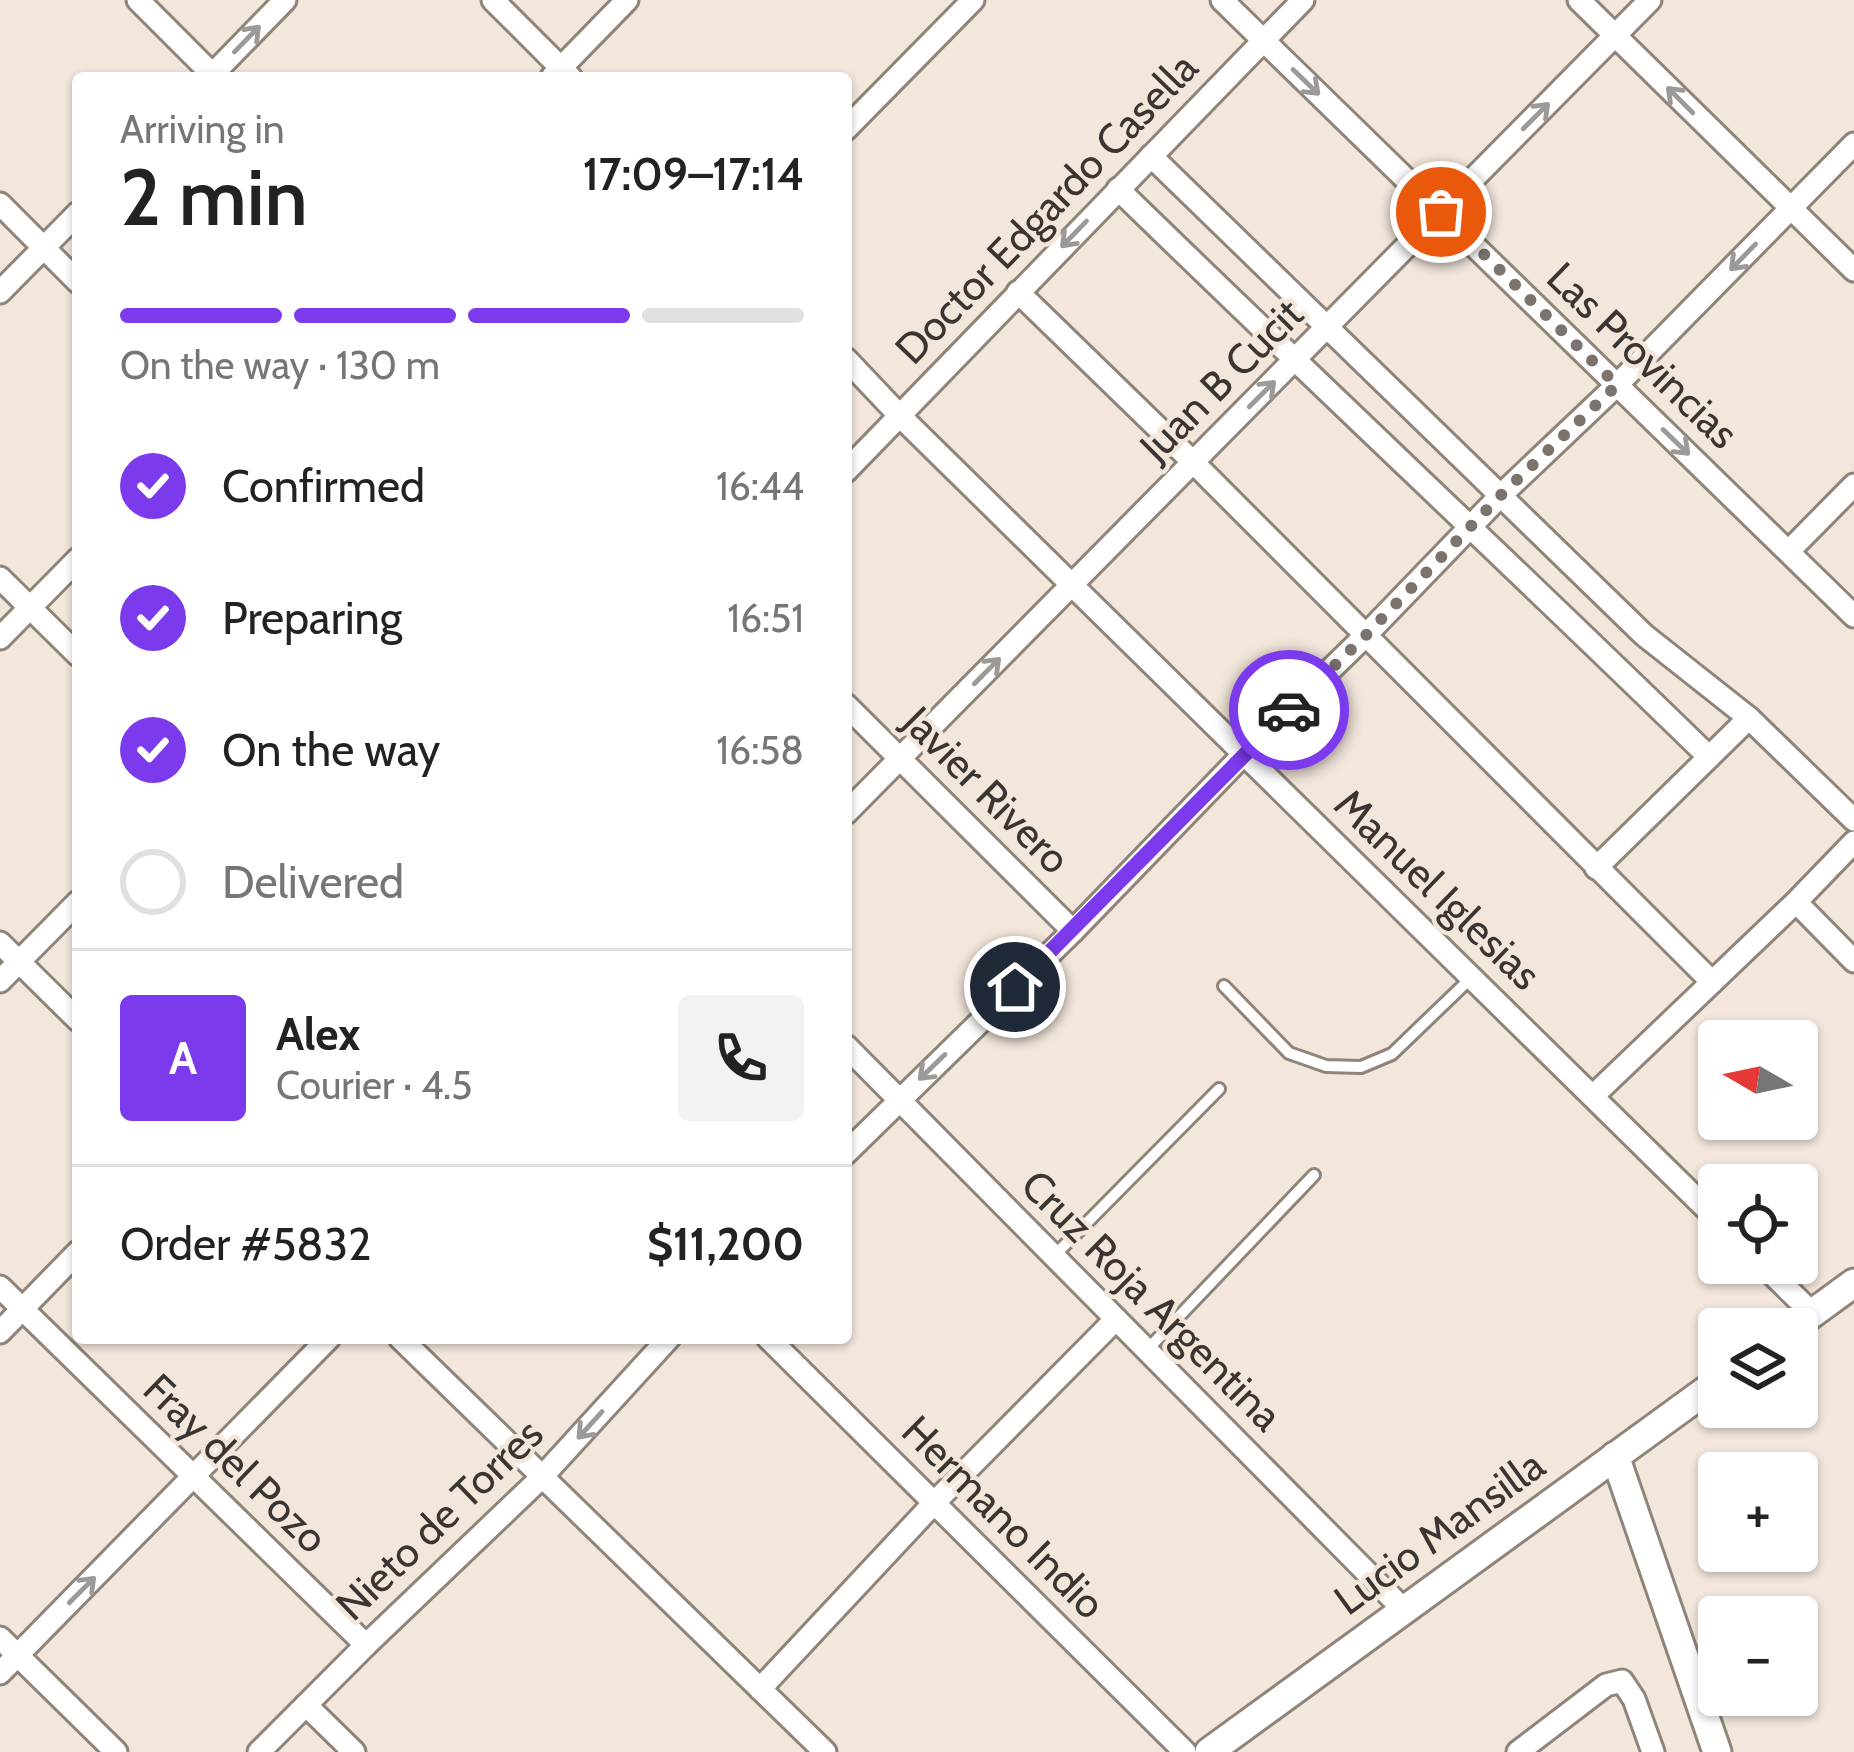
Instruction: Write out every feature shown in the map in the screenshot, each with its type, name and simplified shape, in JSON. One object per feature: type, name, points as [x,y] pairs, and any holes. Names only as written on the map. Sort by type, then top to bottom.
[{"type":"main road","points":[[1818,1309],[1854,1283]]},
{"type":"main road","name":"Lucio Mansilla","points":[[1216,1749],[1698,1396]]},
{"type":"main road","points":[[1615,1456],[1717,1752]]},
{"type":"street","points":[[138,0],[208,72]]},
{"type":"street","points":[[218,72],[285,0]]},
{"type":"street","points":[[493,0],[558,72]]},
{"type":"street","points":[[564,72],[627,0]]},
{"type":"street","points":[[852,123],[973,0]]},
{"type":"street","name":"Las Provincias","points":[[1222,0],[1854,616]]},
{"type":"street","name":"Doctor Edgardo Casella","points":[[852,465],[1303,0]]},
{"type":"street","points":[[1579,0],[1854,270]]},
{"type":"street","name":"Juan B Cucit","points":[[852,808],[1650,0]]},
{"type":"street","points":[[852,1147],[1854,144]]},
{"type":"street","points":[[1151,155],[1644,635],[1749,718],[1854,820]]},
{"type":"street","points":[[1118,190],[1709,757]]},
{"type":"street","points":[[0,204],[72,276]]},
{"type":"street","points":[[0,292],[72,219]]},
{"type":"street","points":[[1018,292],[1712,982]]},
{"type":"street","name":"Manuel Iglesias","points":[[852,365],[1698,1200]]},
{"type":"street","points":[[1789,551],[1854,485]]},
{"type":"street","points":[[0,638],[72,565]]},
{"type":"street","points":[[0,578],[72,649]]},
{"type":"street","name":"Javier Rivero","points":[[852,711],[1072,931]]},
{"type":"street","points":[[1596,868],[1749,718]]},
{"type":"street","points":[[1593,1096],[1854,842]]},
{"type":"street","points":[[1796,902],[1854,961]]},
{"type":"street","points":[[0,981],[72,908]]},
{"type":"street","points":[[0,943],[72,1014]]},
{"type":"street","name":"Cruz Roja Argentina","points":[[852,1052],[1403,1609]]},
{"type":"street","points":[[0,1332],[72,1258]]},
{"type":"street","name":"Fray del Pozo","points":[[0,1287],[366,1645]]},
{"type":"street","points":[[760,1689],[1116,1319]]},
{"type":"street","points":[[0,1673],[322,1344]]},
{"type":"street","points":[[406,1344],[825,1752]]},
{"type":"street","name":"Nieto de Torres","points":[[259,1752],[541,1478],[664,1344]]},
{"type":"street","name":"Hermano Indio","points":[[773,1344],[1185,1752]]},
{"type":"street","points":[[0,1638],[116,1752]]},
{"type":"street","points":[[1518,1752],[1606,1685],[1622,1681],[1634,1699],[1653,1752]]},
{"type":"street","points":[[306,1705],[354,1752]]},
{"type":"lane","points":[[1224,986],[1289,1053],[1326,1066],[1361,1067],[1392,1054],[1472,977]]},
{"type":"lane","points":[[1054,1256],[1219,1089]]},
{"type":"lane","points":[[1147,1350],[1314,1175]]},
{"type":"way so far","points":[[1289,710],[1617,385],[1441,212]]},
{"type":"route","points":[[1015,987],[1289,710]]}]
